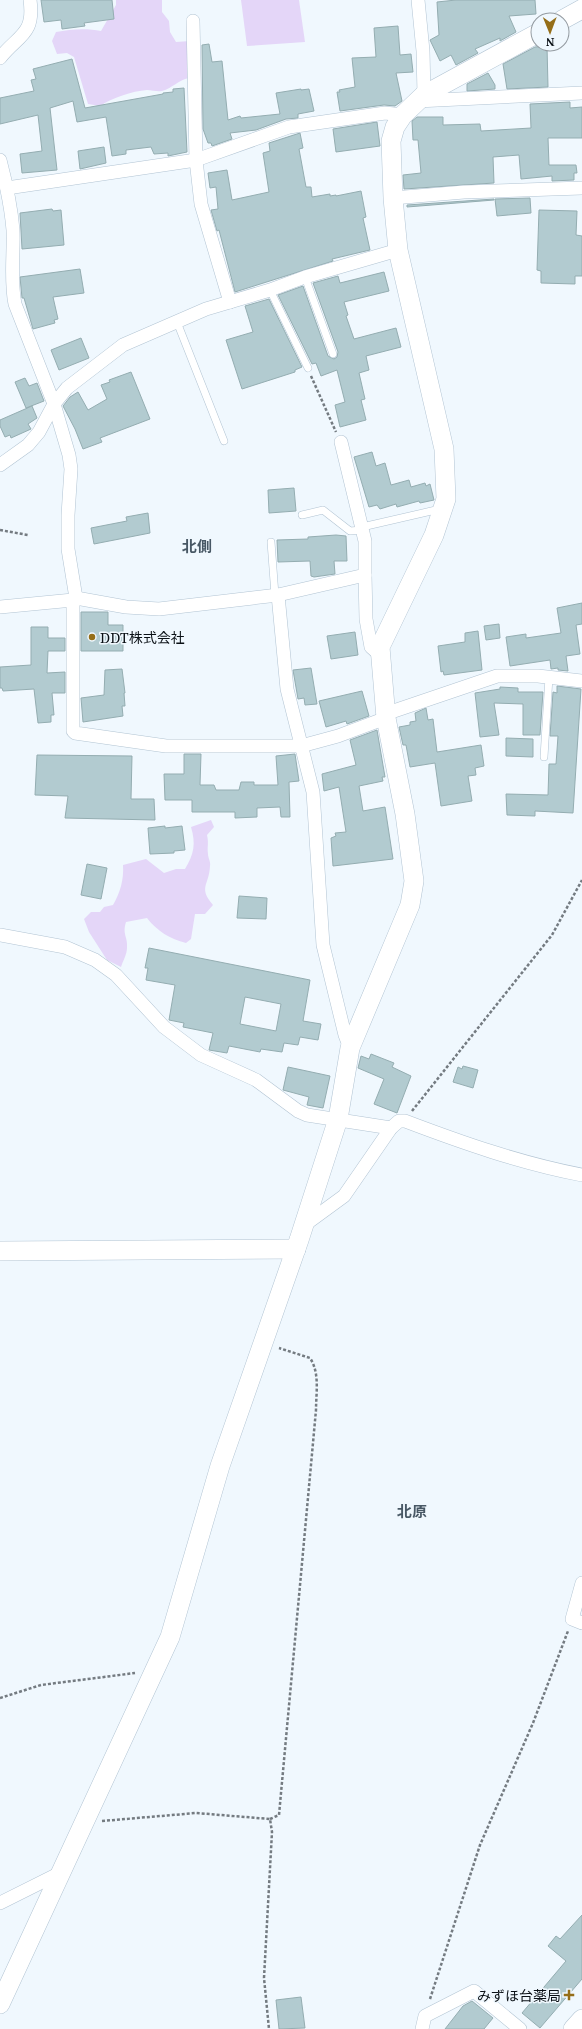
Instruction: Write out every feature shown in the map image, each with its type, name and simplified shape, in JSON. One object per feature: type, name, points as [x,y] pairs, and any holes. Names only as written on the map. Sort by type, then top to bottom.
[{"type":"street","points":[[0,58],[7,49],[24,35],[31,22],[30,0]]},
{"type":"street","points":[[418,0],[423,50],[420,98]]},
{"type":"street","points":[[570,16],[582,9]]},
{"type":"street","points":[[193,21],[196,160],[201,204],[230,302]]},
{"type":"street","points":[[0,2004],[85,1819],[156,1671],[170,1637],[220,1466],[296,1249],[338,1119],[350,1048],[410,905],[414,881],[405,814],[386,716],[381,656],[382,641],[434,535],[446,499],[444,449],[398,250],[393,198],[391,141],[395,127],[403,115],[420,98],[530,37]]},
{"type":"street","points":[[420,98],[582,93]]},
{"type":"street","points":[[7,188],[196,160],[289,127],[385,113],[403,115]]},
{"type":"street","points":[[0,160],[7,188],[13,230],[12,291],[15,304],[54,404],[69,455],[71,469],[68,515],[68,549],[75,599],[73,731],[75,733],[166,746],[301,746],[338,736],[386,716],[497,676],[549,677],[582,681]]},
{"type":"street","points":[[393,198],[464,192],[582,188]]},
{"type":"street","points":[[0,466],[28,445],[39,432],[54,404],[67,388],[123,345],[206,309],[270,290],[305,277],[398,250]]},
{"type":"street","points":[[341,442],[366,541],[364,575],[368,633],[371,647],[381,656]]},
{"type":"street","points":[[0,607],[75,599],[126,607],[159,609],[276,595],[364,575]]},
{"type":"street","points":[[276,595],[287,689],[313,792],[323,945],[345,1034],[350,1048]]},
{"type":"street","points":[[0,935],[65,947],[95,960],[116,975],[164,1027],[201,1056],[256,1080],[298,1111],[307,1115],[391,1128]]},
{"type":"street","points":[[303,1226],[344,1196],[391,1128],[399,1121],[405,1121],[472,1147],[515,1160],[582,1175]]},
{"type":"street","points":[[0,1251],[296,1249]]},
{"type":"street","points":[[577,1621],[582,1583]]},
{"type":"street","points":[[0,1903],[60,1873]]},
{"type":"street","points":[[423,2023],[474,1991],[520,2029]]},
{"type":"street","points":[[573,2029],[582,2019]]},
{"type":"lane","points":[[305,277],[333,354]]},
{"type":"lane","points":[[270,290],[308,368]]},
{"type":"lane","points":[[176,322],[224,442]]},
{"type":"lane","points":[[302,515],[323,510],[350,531],[443,509]]},
{"type":"lane","points":[[271,542],[276,595]]},
{"type":"lane","points":[[544,757],[549,677]]},
{"type":"path","points":[[308,368],[341,442]]},
{"type":"path","points":[[0,530],[28,535]]},
{"type":"path","points":[[405,1121],[547,942],[582,880]]},
{"type":"path","points":[[85,1819],[109,1822],[196,1813],[270,1819],[279,1815],[316,1410],[316,1374],[314,1364],[310,1358],[262,1343]]},
{"type":"path","points":[[423,2023],[480,1845],[559,1659],[577,1621]]},
{"type":"path","points":[[0,1698],[41,1685],[156,1671]]},
{"type":"path","points":[[268,2029],[264,1978],[272,1832],[270,1819]]},
{"type":"shaded area","points":[[116,0],[162,0],[162,12],[169,21],[170,32],[176,42],[190,41],[189,78],[182,80],[162,91],[147,90],[129,93],[100,106],[88,104],[74,57],[67,53],[57,54],[52,41],[56,32],[79,29],[101,31],[116,5]]},
{"type":"shaded area","points":[[241,0],[299,0],[305,42],[247,46]]},
{"type":"shaded area","points":[[211,820],[214,827],[207,835],[210,864],[205,890],[213,905],[205,914],[195,914],[191,939],[186,943],[169,937],[155,927],[147,918],[126,922],[125,930],[127,950],[121,967],[107,960],[89,932],[84,919],[91,912],[100,912],[104,907],[113,905],[121,886],[123,865],[146,859],[164,873],[176,869],[185,869],[192,854],[194,844],[191,827]]},
{"type":"building","points":[[41,0],[112,0],[114,19],[84,23],[85,26],[62,29],[61,20],[44,22]]},
{"type":"building","points":[[456,0],[535,0],[536,12],[530,12],[530,14],[509,16],[516,32],[500,41],[500,38],[475,49],[478,53],[456,65],[451,55],[440,61],[430,40],[439,35],[437,2]]},
{"type":"building","points":[[398,26],[400,55],[411,54],[413,72],[396,73],[402,101],[395,106],[384,105],[340,111],[337,92],[340,92],[339,90],[355,87],[352,58],[376,57],[374,28]]},
{"type":"building","points":[[209,44],[212,62],[222,61],[228,120],[240,116],[241,118],[280,114],[276,93],[301,89],[309,89],[314,111],[298,114],[298,118],[286,119],[256,130],[230,133],[232,139],[212,146],[211,143],[208,143],[203,129],[202,45]]},
{"type":"building","points":[[530,50],[530,52],[547,52],[548,87],[507,89],[503,64]]},
{"type":"building","points":[[72,59],[85,108],[173,92],[173,89],[184,88],[187,152],[168,156],[168,153],[154,154],[151,147],[126,150],[126,154],[112,156],[106,117],[77,122],[73,101],[50,108],[57,170],[22,173],[20,154],[42,151],[38,115],[0,124],[0,98],[34,91],[31,80],[36,79],[33,69]]},
{"type":"building","points":[[488,73],[495,85],[495,89],[467,91],[467,84]]},
{"type":"building","points":[[570,102],[570,108],[582,107],[582,138],[548,138],[549,165],[576,165],[577,173],[574,173],[574,180],[552,181],[552,176],[521,179],[519,155],[493,157],[494,183],[404,189],[403,175],[421,173],[418,140],[413,140],[412,121],[417,117],[443,117],[443,125],[480,124],[481,131],[531,128],[530,104]]},
{"type":"building","points":[[377,122],[380,146],[336,152],[333,129]]},
{"type":"building","points":[[300,133],[303,148],[299,149],[306,187],[311,187],[312,197],[330,194],[330,196],[336,196],[361,191],[366,217],[363,218],[370,250],[332,259],[333,261],[235,292],[219,230],[217,231],[211,210],[218,209],[216,187],[210,188],[208,173],[227,170],[232,200],[269,192],[263,153],[270,151],[269,143]]},
{"type":"building","points":[[104,147],[106,163],[80,169],[78,151]]},
{"type":"building","points":[[530,198],[531,213],[497,216],[495,199]]},
{"type":"building","points":[[494,200],[407,207],[407,205]]},
{"type":"building","points":[[52,209],[53,211],[61,210],[64,245],[22,249],[20,213]]},
{"type":"building","points":[[539,210],[577,211],[576,235],[582,236],[582,276],[575,276],[575,284],[541,283],[541,271],[537,270]]},
{"type":"building","points":[[80,269],[84,293],[53,297],[58,319],[54,320],[55,323],[33,329],[24,298],[22,298],[20,277]]},
{"type":"building","points":[[384,272],[389,291],[344,302],[348,315],[346,316],[354,339],[396,328],[401,347],[366,356],[369,370],[359,373],[365,399],[361,400],[366,420],[340,427],[335,405],[345,402],[337,370],[321,376],[316,363],[312,364],[278,295],[303,286],[328,356],[334,359],[337,357],[338,352],[313,283],[338,276],[340,283]]},
{"type":"building","points":[[269,299],[302,367],[295,370],[295,372],[242,389],[226,340],[253,332],[245,306]]},
{"type":"building","points":[[81,338],[89,358],[59,370],[51,350]]},
{"type":"building","points":[[131,372],[150,419],[100,438],[102,442],[83,449],[63,406],[70,397],[78,392],[88,410],[107,399],[101,385],[110,382],[109,380]]},
{"type":"building","points":[[25,378],[29,386],[37,383],[44,401],[26,408],[15,382]]},
{"type":"building","points":[[32,406],[37,418],[28,424],[31,429],[11,438],[10,435],[5,437],[0,426],[0,420]]},
{"type":"building","points":[[372,452],[376,466],[385,463],[391,485],[409,480],[411,487],[425,483],[426,486],[430,484],[434,500],[420,503],[419,501],[397,507],[396,504],[380,509],[377,505],[369,507],[354,457]]},
{"type":"building","points":[[294,488],[296,511],[269,513],[268,490]]},
{"type":"building","points":[[148,513],[150,533],[94,544],[91,528],[127,521],[126,517]]},
{"type":"building","points":[[336,535],[346,536],[347,561],[334,561],[335,574],[314,577],[311,576],[310,561],[278,562],[277,540],[308,539],[308,537]]},
{"type":"building","points":[[582,603],[582,624],[576,625],[580,654],[566,656],[568,671],[558,670],[558,668],[551,669],[550,660],[510,666],[506,637],[526,634],[526,638],[561,633],[557,608]]},
{"type":"building","points":[[81,612],[108,612],[108,625],[123,625],[123,651],[81,651]]},
{"type":"building","points":[[499,624],[500,638],[486,640],[484,626]]},
{"type":"building","points":[[31,627],[48,627],[48,638],[65,638],[65,651],[48,651],[47,673],[65,672],[65,693],[52,693],[54,715],[51,715],[51,722],[38,723],[34,689],[3,691],[2,688],[0,688],[0,667],[31,665]]},
{"type":"building","points":[[478,631],[482,670],[444,675],[443,671],[441,672],[438,646],[465,642],[465,633]]},
{"type":"building","points":[[355,632],[358,655],[331,659],[327,636]]},
{"type":"building","points":[[311,668],[317,704],[305,705],[304,698],[298,699],[293,670]]},
{"type":"building","points":[[122,669],[125,693],[125,706],[122,706],[123,716],[83,722],[81,698],[104,695],[105,670]]},
{"type":"building","points":[[557,686],[581,689],[573,813],[535,811],[535,816],[507,815],[506,794],[548,795],[549,764],[556,764],[558,736],[550,736],[553,692],[557,693]]},
{"type":"building","points":[[500,687],[518,688],[518,692],[543,692],[540,735],[523,735],[523,704],[494,703],[499,735],[480,737],[475,693],[500,689]]},
{"type":"building","points":[[362,691],[369,716],[347,724],[346,721],[326,727],[319,701]]},
{"type":"building","points":[[426,708],[428,720],[433,719],[437,752],[481,745],[484,766],[475,768],[476,775],[468,776],[472,801],[441,806],[435,763],[410,767],[406,745],[403,745],[399,727],[410,725],[410,722],[416,721],[415,713]]},
{"type":"building","points":[[377,730],[385,777],[382,777],[383,781],[359,786],[363,811],[385,807],[393,859],[333,866],[331,838],[336,836],[335,833],[346,832],[339,787],[324,791],[322,774],[356,765],[350,740]]},
{"type":"building","points":[[506,738],[533,739],[533,757],[506,756]]},
{"type":"building","points":[[184,754],[201,754],[200,785],[214,785],[216,790],[239,790],[241,782],[254,782],[254,785],[278,785],[276,756],[295,754],[299,781],[289,782],[290,817],[281,817],[280,807],[257,808],[257,817],[235,818],[235,812],[192,812],[192,800],[165,800],[164,774],[184,774]]},
{"type":"building","points":[[37,755],[132,756],[131,799],[154,799],[155,820],[65,818],[68,796],[35,795]]},
{"type":"building","points":[[165,826],[165,828],[182,826],[185,850],[174,851],[174,853],[150,854],[148,828]]},
{"type":"building","points":[[87,864],[107,868],[101,899],[81,895]]},
{"type":"building","points":[[239,896],[267,898],[266,919],[237,918]]},
{"type":"building","points":[[149,948],[310,980],[303,1021],[321,1024],[318,1040],[300,1037],[298,1045],[284,1043],[282,1052],[261,1049],[260,1052],[229,1046],[227,1053],[209,1050],[213,1033],[183,1027],[184,1023],[169,1020],[175,985],[146,980],[148,968],[145,968]],"holes":[[[245,997],[281,1004],[276,1031],[240,1024]]]},
{"type":"building","points":[[371,1054],[394,1063],[392,1067],[411,1076],[397,1113],[374,1104],[384,1079],[358,1068],[361,1056],[369,1059]]},
{"type":"building","points":[[463,1066],[478,1070],[473,1088],[453,1082],[458,1067],[462,1069]]},
{"type":"building","points":[[288,1067],[330,1076],[323,1108],[307,1105],[309,1097],[283,1090]]},
{"type":"building","points":[[582,1915],[582,1979],[540,2028],[522,2013],[566,1961],[548,1946],[556,1936],[560,1939]]},
{"type":"building","points":[[301,1997],[305,2028],[279,2029],[276,2000]]},
{"type":"building","points":[[472,2001],[493,2018],[484,2029],[445,2029],[463,2006]]},
{"type":"place","name":"DDT株式会社","points":[[92,637]]},
{"type":"place","name":"みずほ台薬局","points":[[569,1995]]},
{"type":"district","name":"北側","points":[[197,546]]},
{"type":"district","name":"北原","points":[[412,1511]]}]
